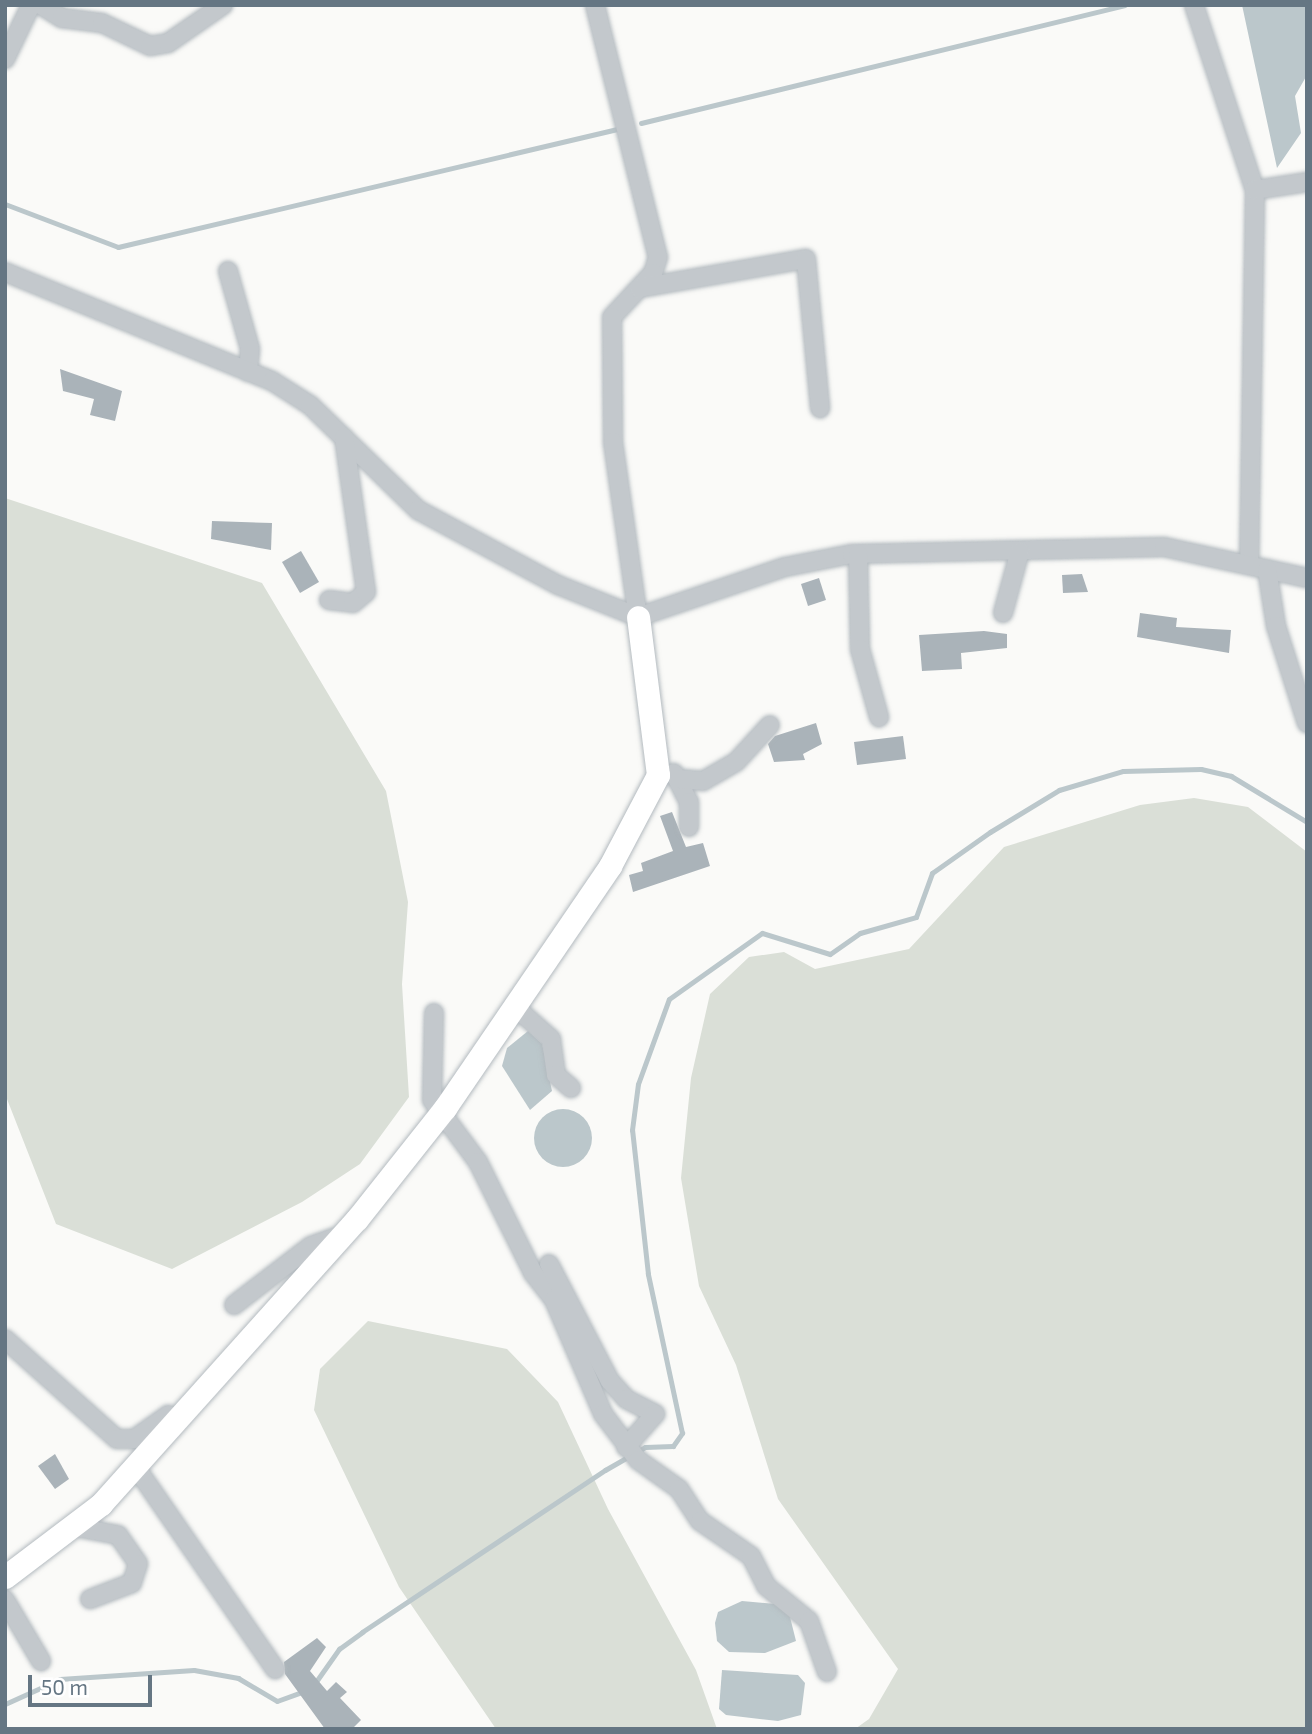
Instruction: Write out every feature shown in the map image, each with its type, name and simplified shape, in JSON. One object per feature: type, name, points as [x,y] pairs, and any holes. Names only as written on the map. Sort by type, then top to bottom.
[{"type":"street","points":[[5,59],[31,5]]},
{"type":"street","points":[[41,5],[62,18],[102,23],[150,46],[168,43],[223,5]]},
{"type":"street","points":[[5,1577],[75,1527],[177,1422],[342,1235],[442,1112],[632,832],[658,768],[613,442],[612,317],[639,288],[658,257],[595,5]]},
{"type":"street","points":[[1194,5],[1255,190],[1249,564]]},
{"type":"street","points":[[1255,190],[1307,182]]},
{"type":"street","points":[[639,288],[806,259],[819,353],[820,408]]},
{"type":"street","points":[[228,271],[250,349],[248,372]]},
{"type":"street","points":[[5,272],[248,372],[310,405],[418,510],[558,585],[638,617],[785,567],[858,554],[1164,547],[1307,578]]},
{"type":"street","points":[[328,600],[353,603],[366,592],[344,438]]},
{"type":"street","points":[[1003,613],[1020,551]]},
{"type":"street","points":[[858,554],[860,649],[878,717]]},
{"type":"street","points":[[1267,569],[1276,626],[1307,723]]},
{"type":"street","points":[[658,768],[680,779],[703,781],[736,762],[770,725]]},
{"type":"street","points":[[680,779],[690,802],[689,827]]},
{"type":"street","points":[[514,1006],[551,1039],[556,1075],[571,1088]]},
{"type":"street","points":[[434,1013],[432,1100],[491,1185],[563,1318],[588,1386],[625,1447],[690,1499],[710,1531],[751,1556],[766,1586],[809,1621],[827,1672]]},
{"type":"street","points":[[234,1305],[311,1246],[342,1235]]},
{"type":"street","points":[[549,1264],[610,1381],[626,1399],[655,1414],[625,1447]]},
{"type":"street","points":[[5,1339],[117,1439],[134,1439],[168,1415],[177,1422]]},
{"type":"street","points":[[135,1465],[275,1669]]},
{"type":"street","points":[[75,1527],[118,1535],[138,1564],[132,1583],[90,1599]]},
{"type":"street","points":[[5,1600],[41,1661]]},
{"type":"shaded area","points":[[1242,5],[1307,5],[1307,75],[1295,96],[1301,133],[1277,168]]},
{"type":"shaded area","points":[[5,498],[262,583],[386,791],[408,902],[402,984],[409,1097],[360,1164],[302,1202],[172,1269],[56,1224],[5,1094]]},
{"type":"shaded area","points":[[1194,798],[1248,807],[1307,852],[1307,1729],[855,1729],[869,1719],[898,1669],[778,1499],[736,1365],[699,1286],[681,1178],[691,1078],[710,994],[749,957],[784,952],[815,969],[909,949],[1004,847],[1140,805]]},
{"type":"shaded area","points":[[528,1031],[542,1044],[552,1091],[530,1110],[502,1066],[507,1048]]},
{"type":"shaded area","points":[[557,1109],[569,1109],[584,1117],[592,1132],[592,1144],[584,1159],[569,1167],[557,1167],[542,1159],[534,1144],[534,1132],[542,1117]]},
{"type":"shaded area","points":[[368,1321],[507,1349],[558,1402],[608,1509],[696,1670],[717,1729],[496,1729],[399,1587],[314,1410],[320,1369]]},
{"type":"shaded area","points":[[742,1601],[775,1604],[789,1613],[796,1641],[765,1653],[729,1652],[717,1641],[715,1623],[718,1612]]},
{"type":"shaded area","points":[[722,1670],[798,1675],[805,1683],[801,1715],[778,1721],[726,1715],[719,1709]]},
{"type":"building","points":[[60,369],[122,391],[115,421],[90,415],[94,399],[63,391]]},
{"type":"building","points":[[212,521],[272,523],[271,550],[211,539]]},
{"type":"building","points":[[301,551],[319,582],[300,593],[282,562]]},
{"type":"building","points":[[1082,574],[1088,592],[1063,593],[1062,575]]},
{"type":"building","points":[[819,578],[826,600],[808,606],[801,584]]},
{"type":"building","points":[[1140,613],[1177,618],[1176,627],[1231,630],[1229,653],[1137,637]]},
{"type":"building","points":[[984,631],[1007,634],[1007,648],[961,653],[962,669],[922,671],[919,635]]},
{"type":"building","points":[[816,723],[822,744],[803,754],[805,760],[774,762],[768,744],[775,736]]},
{"type":"building","points":[[903,736],[906,759],[857,765],[854,742]]},
{"type":"building","points":[[672,812],[686,847],[703,843],[710,866],[633,892],[629,875],[643,871],[641,863],[673,851],[660,816]]},
{"type":"building","points":[[55,1454],[69,1479],[55,1489],[38,1466]]},
{"type":"building","points":[[317,1638],[326,1647],[310,1671],[327,1691],[336,1682],[347,1692],[340,1698],[361,1720],[352,1729],[325,1729],[285,1674],[284,1662]]},
{"type":"waterway","points":[[641,123],[1125,5]]},
{"type":"waterway","points":[[5,204],[118,247],[617,129]]},
{"type":"waterway","points":[[315,1683],[339,1649],[362,1632],[605,1470],[645,1447],[673,1446],[682,1433],[648,1274],[632,1130],[638,1084],[669,999],[762,933],[830,954],[860,933],[916,917],[932,873],[990,832],[1059,790],[1123,771],[1201,769],[1231,776],[1307,822]]},
{"type":"waterway","points":[[5,1704],[60,1679],[194,1670],[238,1678],[277,1701],[304,1691]]}]
